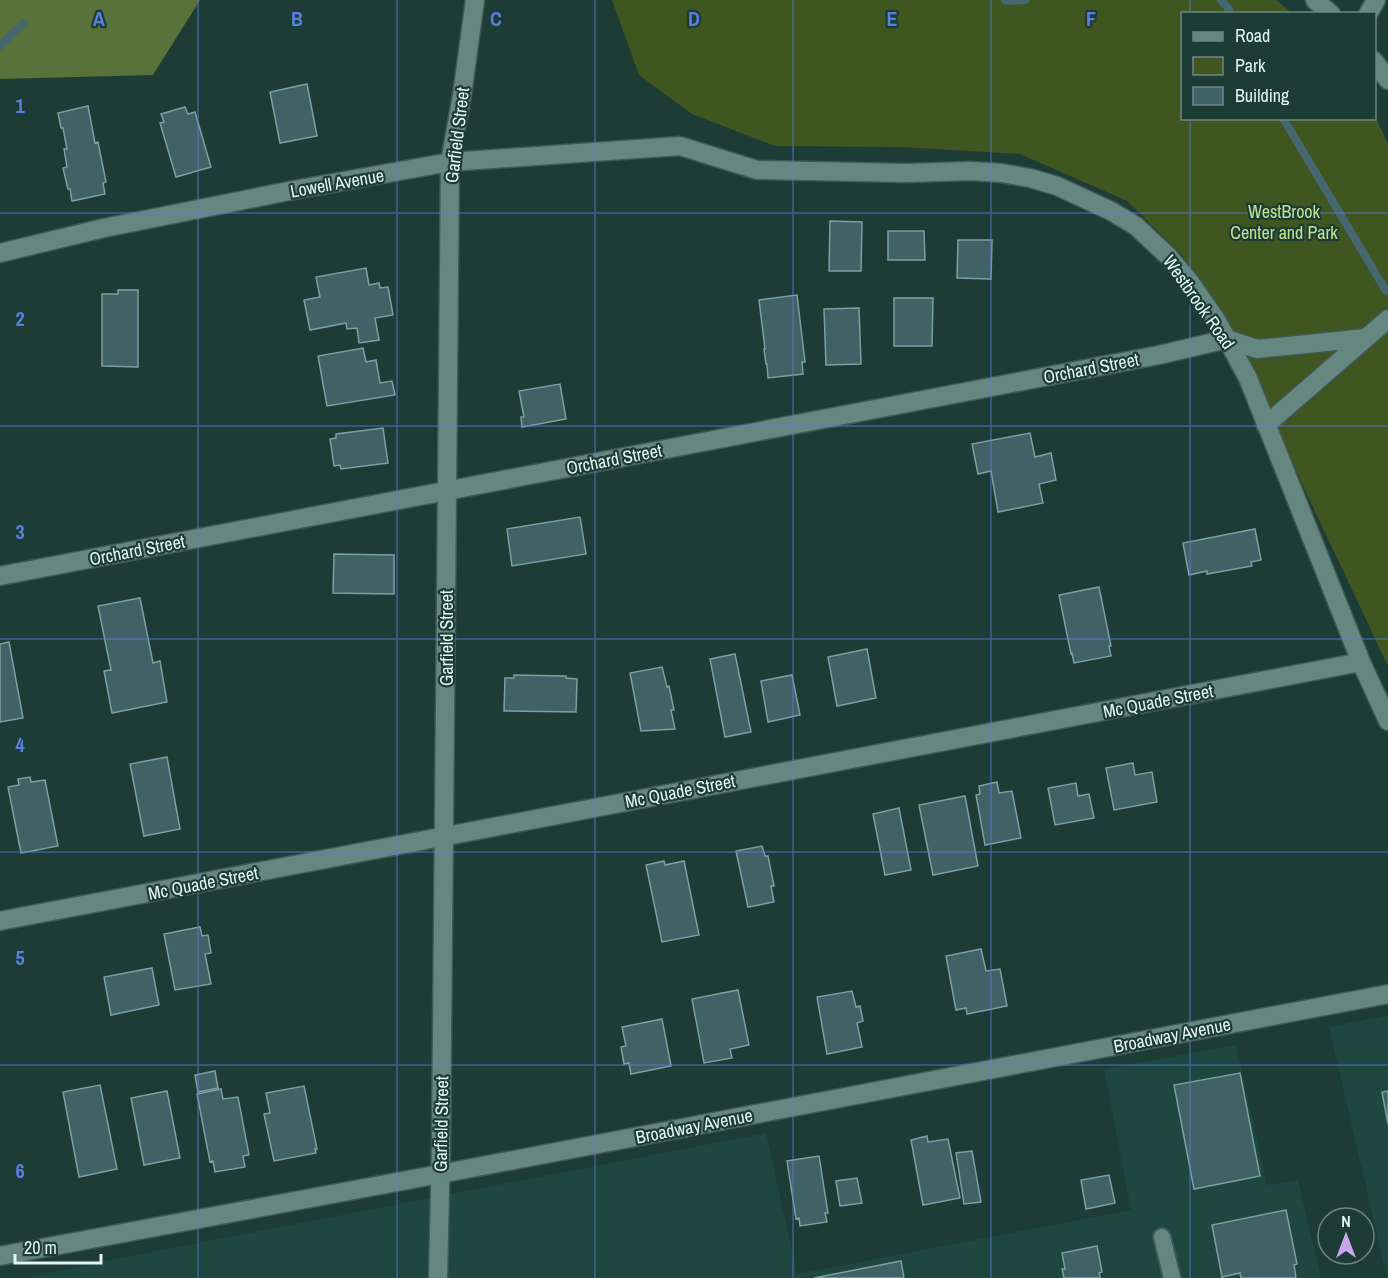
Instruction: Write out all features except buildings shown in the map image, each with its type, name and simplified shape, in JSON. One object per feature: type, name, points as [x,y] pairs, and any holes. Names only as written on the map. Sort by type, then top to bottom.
[{"type":"street","name":"Garfield Street","points":[[438,1278],[450,162],[475,0]]},
{"type":"street","points":[[1315,0],[1329,12]]},
{"type":"street","points":[[1376,64],[1388,80]]},
{"type":"street","name":"Lowell Avenue","points":[[0,253],[104,228],[450,162],[680,146]]},
{"type":"street","name":"Westbrook Road","points":[[680,146],[757,170],[906,173],[971,171],[1030,178],[1057,186],[1111,211],[1136,226],[1168,256],[1182,273],[1217,321],[1248,378],[1361,662],[1388,722]]},
{"type":"street","points":[[1266,425],[1388,319]]},
{"type":"street","points":[[1227,339],[1257,349],[1366,338]]},
{"type":"street","name":"Orchard Street","points":[[0,576],[1159,355],[1227,339]]},
{"type":"street","name":"Mc Quade Street","points":[[0,921],[1361,662]]},
{"type":"street","name":"Broadway Avenue","points":[[0,1256],[1388,994]]},
{"type":"lane","points":[[1162,1237],[1172,1278]]},
{"type":"shaded area","points":[[1388,1015],[1388,1278],[1376,1230],[1376,1206],[1370,1206],[1329,1027]]},
{"type":"shaded area","points":[[1236,1045],[1267,1185],[1298,1180],[1316,1257],[1316,1266],[1318,1266],[1321,1278],[25,1278],[766,1133],[797,1274],[1131,1210],[1104,1069]]},
{"type":"green space","points":[[0,0],[200,0],[153,75],[0,79]]},
{"type":"green space","name":"WestBrook Center and Park","points":[[612,0],[1276,0],[1291,12],[1181,12],[1181,120],[1376,120],[1376,118],[1388,144],[1388,666],[1303,486],[1240,339],[1181,254],[1127,201],[1020,154],[902,147],[775,146],[692,114],[639,75]]},
{"type":"waterway","points":[[1005,0],[1026,0]]},
{"type":"waterway","points":[[1221,0],[1229,9],[1228,12]]},
{"type":"waterway","points":[[0,46],[24,23]]},
{"type":"waterway","points":[[1284,120],[1386,291]]}]
